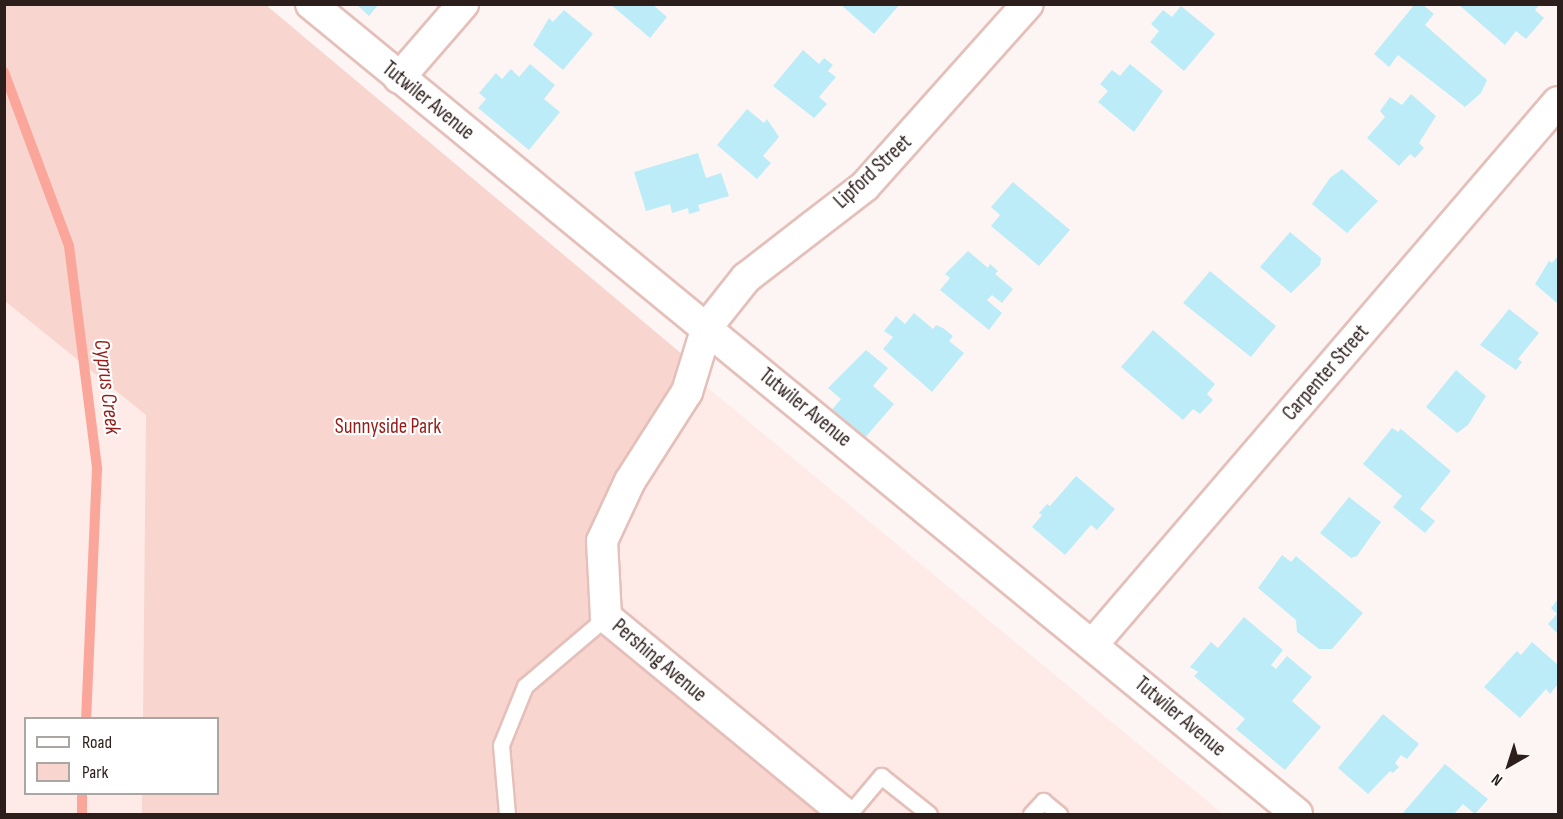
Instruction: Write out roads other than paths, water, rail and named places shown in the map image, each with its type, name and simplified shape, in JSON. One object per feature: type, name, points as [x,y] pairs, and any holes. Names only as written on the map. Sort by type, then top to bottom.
[{"type":"street","name":"Tutwiler Avenue","points":[[311,4],[1093,644],[1297,814]]},
{"type":"street","points":[[399,78],[462,4]]},
{"type":"street","name":"Lipford Street","points":[[706,327],[746,278],[865,186],[1028,4]]},
{"type":"street","name":"Carpenter Street","points":[[1093,644],[1558,102]]},
{"type":"street","name":"Pershing Avenue","points":[[706,327],[687,392],[630,481],[602,541],[606,617],[847,814]]},
{"type":"lane","points":[[507,814],[501,745],[525,687],[606,617]]},
{"type":"lane","points":[[847,814],[882,776],[928,814]]},
{"type":"lane","points":[[1031,814],[1043,801],[1059,814]]},
{"type":"waterway","name":"Cyprus Creek","points":[[4,72],[69,246],[97,469],[86,717]]},
{"type":"waterway","name":"Cyprus Creek","points":[[82,795],[82,814]]},
{"type":"park label","name":"Sunnyside Park","points":[[388,427]]}]
